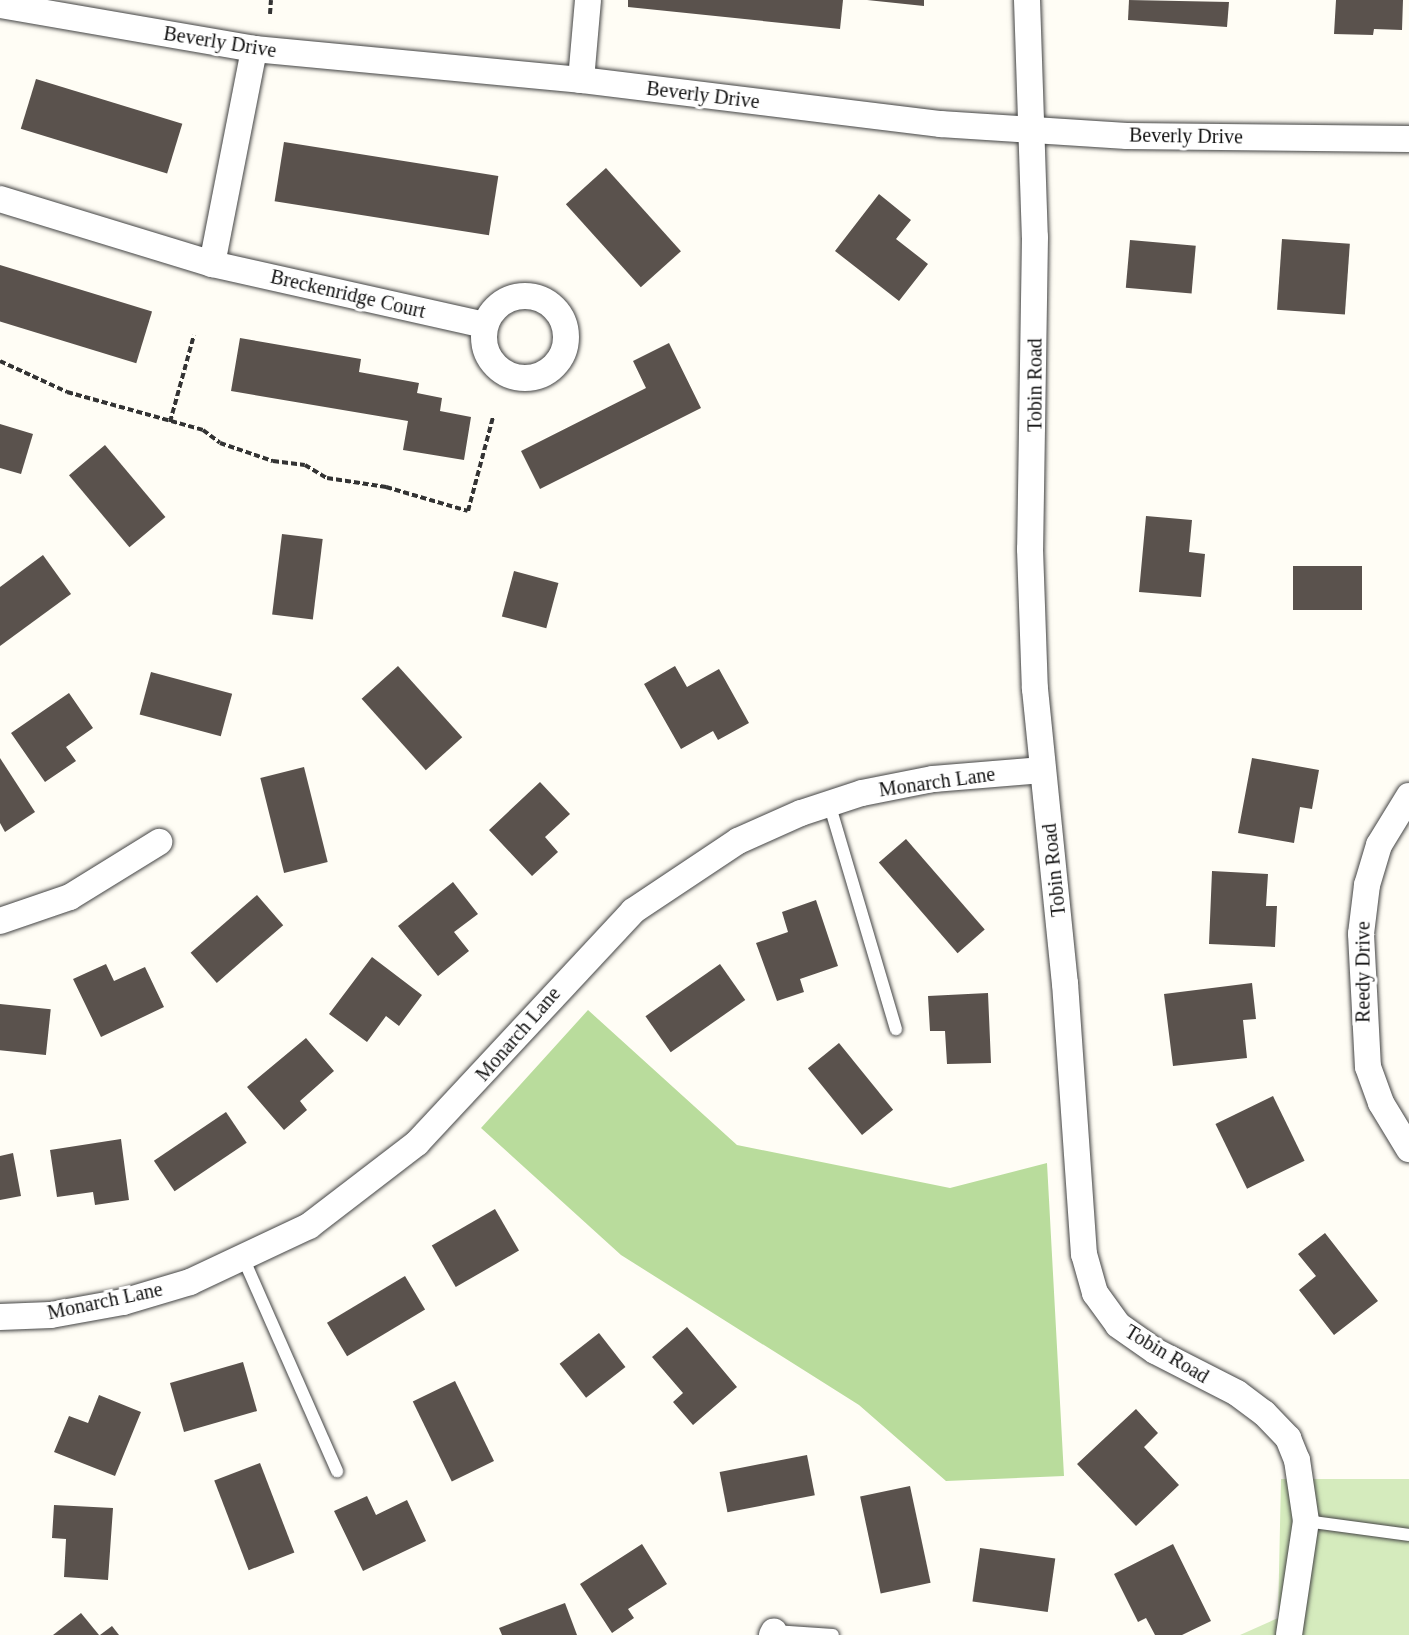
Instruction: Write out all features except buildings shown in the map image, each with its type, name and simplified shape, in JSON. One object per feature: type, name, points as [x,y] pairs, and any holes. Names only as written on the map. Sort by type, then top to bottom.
[{"type":"street","points":[[580,81],[588,0]]},
{"type":"street","name":"Tobin Road","points":[[1027,0],[1035,237],[1030,549],[1035,689],[1065,983],[1080,1221],[1095,1293],[1118,1325],[1155,1351],[1237,1394],[1272,1421],[1288,1438],[1297,1460],[1306,1521],[1289,1635]]},
{"type":"street","name":"Beverly Drive","points":[[0,5],[254,49],[580,81],[940,124],[1127,136],[1409,139]]},
{"type":"street","points":[[212,264],[254,49]]},
{"type":"street","name":"Breckenridge Court","points":[[1,197],[212,264],[484,325]]},
{"type":"street","name":"Monarch Lane","points":[[0,1317],[51,1315],[123,1302],[243,1260],[309,1226],[417,1143],[633,911],[738,841],[829,803],[933,779],[1043,770]]},
{"type":"street","name":"Reedy Drive","points":[[1409,796],[1379,845],[1367,885],[1361,934],[1368,1067],[1381,1103],[1409,1149]]},
{"type":"street","points":[[0,921],[70,897],[159,842]]},
{"type":"lane","points":[[829,803],[896,1029]]},
{"type":"lane","points":[[243,1260],[337,1471]]},
{"type":"lane","points":[[1306,1521],[1409,1535]]},
{"type":"lane","points":[[773,1633],[833,1635]]},
{"type":"path","points":[[270,14],[271,0]]},
{"type":"path","points":[[170,422],[194,335]]},
{"type":"path","points":[[0,361],[67,392],[203,430],[220,443],[273,461],[305,465],[327,478],[386,487],[468,511],[493,417]]},
{"type":"green space","points":[[588,1010],[737,1145],[950,1188],[1047,1163],[1064,1476],[946,1481],[859,1405],[621,1255],[481,1128]]},
{"type":"green space","points":[[1281,1479],[1409,1479],[1409,1635],[1240,1635],[1278,1618]]}]
